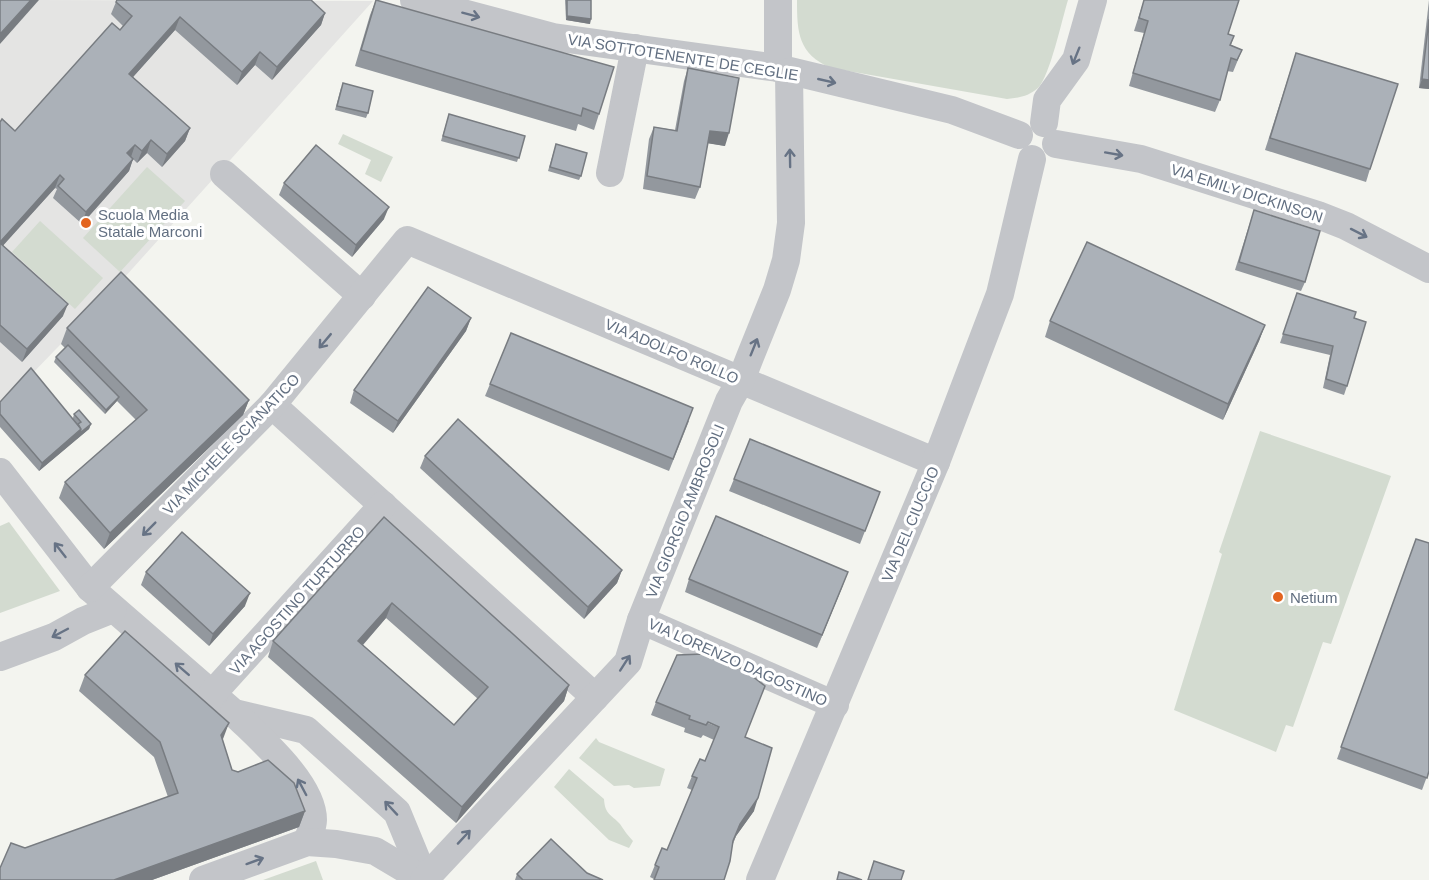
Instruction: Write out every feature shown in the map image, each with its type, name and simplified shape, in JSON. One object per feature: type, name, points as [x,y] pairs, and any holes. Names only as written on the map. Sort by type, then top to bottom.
[{"type":"street","name":"VIA SOTTOTENENTE DE CEGLIE","points":[[414,0],[553,37],[783,70],[952,110],[1038,140]]},
{"type":"street","name":"VIA GIORGIO AMBROSOLI","points":[[425,880],[628,662],[641,620],[729,401],[741,380],[777,290],[786,260],[791,223],[778,0]]},
{"type":"street","points":[[1038,140],[1047,100],[1076,60],[1093,0]]},
{"type":"street","points":[[610,173],[635,48]]},
{"type":"street","name":"VIA EMILY DICKINSON","points":[[1038,140],[1141,159],[1318,215],[1346,226],[1429,269]]},
{"type":"street","name":"VIA DEL CIUCCIO","points":[[760,880],[936,462],[1000,294],[1038,140]]},
{"type":"street","points":[[224,174],[362,296]]},
{"type":"street","name":"VIA ADOLFO ROLLO","points":[[407,240],[936,462]]},
{"type":"street","name":"VIA MICHELE SCIANATICO","points":[[90,588],[272,405],[407,240]]},
{"type":"street","points":[[272,405],[595,697]]},
{"type":"street","points":[[0,472],[10,504],[90,588],[234,713],[296,777],[307,798],[313,820],[307,843]]},
{"type":"street","name":"VIA AGOSTINO TURTURRO","points":[[212,694],[383,505]]},
{"type":"street","points":[[0,657],[54,638],[83,621],[113,609]]},
{"type":"street","name":"VIA LORENZO DAGOSTINO","points":[[641,620],[835,705]]},
{"type":"street","points":[[234,713],[306,730],[397,812],[425,880]]},
{"type":"street","points":[[203,880],[307,843],[336,844],[375,851],[425,880]]},
{"type":"shaded area","name":"Scuola Media Statale Marconi","points":[[39,0],[373,1],[115,288],[0,407],[0,44]]},
{"type":"shaded area","points":[[797,0],[1068,0],[1051,60],[1042,82],[1031,93],[1007,99],[831,68],[812,56],[802,41],[799,32]]},
{"type":"shaded area","points":[[343,134],[393,157],[381,182],[365,174],[371,160],[338,144]]},
{"type":"shaded area","points":[[147,167],[185,201],[120,272],[83,238]]},
{"type":"shaded area","points":[[40,221],[103,278],[75,309],[12,252]]},
{"type":"shaded area","name":"Netium","points":[[1260,431],[1391,476],[1331,644],[1323,642],[1293,727],[1286,725],[1276,752],[1174,710],[1222,554],[1219,552]]},
{"type":"shaded area","points":[[9,522],[60,591],[0,613],[0,526]]},
{"type":"shaded area","points":[[596,738],[599,742],[665,769],[660,786],[634,788],[629,785],[614,786],[579,758]]},
{"type":"shaded area","points":[[569,769],[604,799],[607,811],[633,841],[629,848],[609,840],[554,787]]},
{"type":"shaded area","points":[[316,861],[323,880],[263,880]]},
{"type":"building","points":[[0,0],[31,0],[0,34]]},
{"type":"building","points":[[117,0],[311,0],[325,13],[277,67],[260,52],[242,72],[180,17],[129,74],[190,128],[167,154],[151,140],[142,151],[135,145],[127,153],[133,159],[86,212],[58,186],[64,179],[60,175],[0,242],[0,122],[2,119],[15,131],[112,23],[120,30],[132,16],[116,2]]},
{"type":"building","points":[[376,0],[614,67],[599,114],[583,108],[581,116],[361,50]]},
{"type":"building","points":[[567,0],[591,0],[591,19],[567,16]]},
{"type":"building","points":[[1144,0],[1239,0],[1228,34],[1234,36],[1230,45],[1242,50],[1237,60],[1231,58],[1220,100],[1133,73],[1148,21],[1139,18]]},
{"type":"building","points":[[1429,19],[1429,80],[1422,79]]},
{"type":"building","points":[[1296,53],[1398,84],[1370,169],[1270,138]]},
{"type":"building","points":[[688,68],[739,78],[729,133],[710,131],[700,187],[647,176],[654,127],[677,131]]},
{"type":"building","points":[[343,83],[373,91],[368,113],[337,106]]},
{"type":"building","points":[[449,114],[525,136],[519,158],[443,136]]},
{"type":"building","points":[[556,144],[587,153],[581,176],[550,167]]},
{"type":"building","points":[[316,145],[389,207],[356,245],[284,183]]},
{"type":"building","points":[[1254,210],[1320,231],[1305,282],[1239,262]]},
{"type":"building","points":[[1087,242],[1265,325],[1228,404],[1050,321]]},
{"type":"building","points":[[0,243],[68,304],[27,349],[0,325]]},
{"type":"building","points":[[121,272],[249,400],[110,533],[65,482],[147,410],[67,328]]},
{"type":"building","points":[[428,287],[471,318],[398,421],[354,390]]},
{"type":"building","points":[[1297,293],[1356,312],[1354,318],[1366,322],[1347,386],[1326,379],[1333,346],[1283,334]]},
{"type":"building","points":[[511,333],[693,408],[673,459],[490,384]]},
{"type":"building","points":[[68,345],[119,397],[106,410],[56,357]]},
{"type":"building","points":[[31,368],[81,429],[42,463],[0,414],[0,402]]},
{"type":"building","points":[[79,410],[91,424],[80,433],[81,429],[78,424],[81,422],[74,414]]},
{"type":"building","points":[[458,419],[622,570],[588,607],[425,456]]},
{"type":"building","points":[[750,439],[880,492],[865,531],[734,479]]},
{"type":"building","points":[[716,516],[848,572],[822,635],[689,579]]},
{"type":"building","points":[[384,517],[569,685],[462,807],[273,641]],"holes":[[[392,603],[488,687],[454,725],[358,641]]]},
{"type":"building","points":[[182,532],[250,593],[213,634],[146,572]]},
{"type":"building","points":[[1416,539],[1429,543],[1429,771],[1427,778],[1341,747]]},
{"type":"building","points":[[125,631],[229,723],[221,735],[232,770],[238,772],[268,760],[294,783],[305,811],[114,880],[0,880],[0,868],[11,843],[25,848],[178,793],[160,742],[85,675]]},
{"type":"building","points":[[704,654],[727,660],[765,686],[745,737],[772,748],[758,798],[740,824],[733,841],[724,880],[654,880],[659,867],[655,865],[662,848],[667,850],[697,778],[692,776],[700,759],[705,761],[719,727],[708,722],[706,725],[689,719],[690,716],[656,702],[677,655]]},
{"type":"building","points":[[551,839],[587,873],[603,880],[523,880],[517,874]]},
{"type":"building","points":[[874,861],[904,871],[901,880],[868,880]]},
{"type":"building","points":[[839,872],[862,880],[837,880]]},
{"type":"place","name":"Scuola Media Statale Marconi","points":[[86,223]]},
{"type":"place","name":"Netium","points":[[1278,597]]}]
